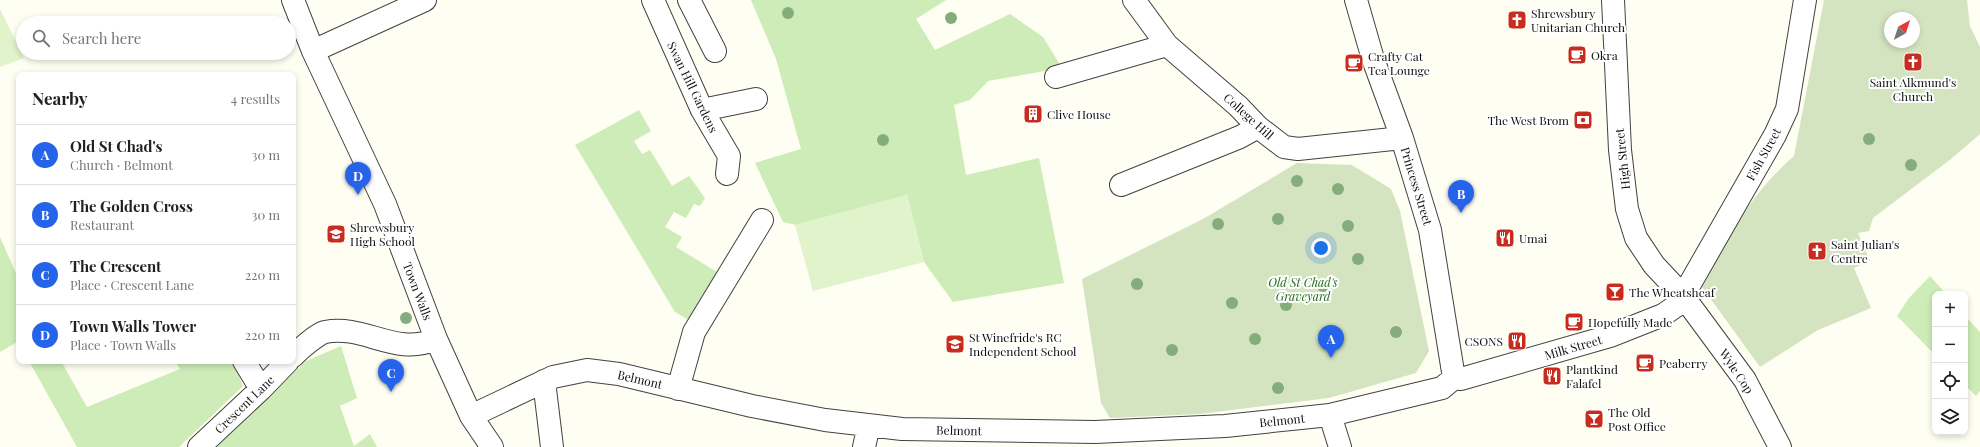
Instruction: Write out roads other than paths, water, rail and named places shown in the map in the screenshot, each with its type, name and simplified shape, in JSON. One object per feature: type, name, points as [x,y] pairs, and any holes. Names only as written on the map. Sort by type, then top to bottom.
[{"type":"street","name":"Town Walls","points":[[293,0],[313,51],[385,204],[436,339],[471,416],[492,447]]},
{"type":"street","points":[[313,51],[425,0]]},
{"type":"street","name":"Swan Hill Gardens","points":[[653,0],[702,110],[729,156],[727,174]]},
{"type":"street","points":[[689,0],[715,51]]},
{"type":"street","name":"College Hill","points":[[1134,0],[1167,45],[1238,106],[1258,128],[1284,147],[1298,149],[1402,138]]},
{"type":"street","name":"Princess Street","points":[[1356,0],[1373,59],[1402,138],[1430,230],[1454,378]]},
{"type":"street","name":"High Street","points":[[1613,0],[1620,150],[1627,209],[1636,238],[1654,265],[1684,297]]},
{"type":"street","name":"Fish Street","points":[[1684,297],[1775,135],[1787,109],[1805,0]]},
{"type":"street","points":[[1056,77],[1167,45]]},
{"type":"street","points":[[702,110],[756,99]]},
{"type":"street","points":[[1121,185],[1240,137],[1258,128]]},
{"type":"street","points":[[678,388],[694,332],[762,220]]},
{"type":"street","name":"Milk Street","points":[[1454,378],[1461,379],[1610,336],[1663,315],[1684,297]]},
{"type":"street","name":"Wyle Cop","points":[[1684,297],[1745,380],[1780,447]]},
{"type":"street","points":[[296,354],[324,332],[351,330],[392,343],[424,344],[436,339]]},
{"type":"street","points":[[246,364],[261,389]]},
{"type":"street","name":"Crescent Lane","points":[[199,447],[261,389],[285,364]]},
{"type":"street","name":"Belmont","points":[[471,416],[553,377],[587,370],[619,374],[825,420],[902,429],[1095,432],[1225,426],[1330,415],[1442,388],[1454,378]]},
{"type":"street","points":[[544,381],[552,447]]},
{"type":"street","points":[[1330,415],[1340,447]]},
{"type":"street","points":[[864,447],[869,425]]},
{"type":"place","name":"Shrewsbury Unitarian Church","points":[[1517,20]]},
{"type":"place","name":"Okra","points":[[1577,55]]},
{"type":"place","name":"Saint Alkmund's Church","points":[[1913,62]]},
{"type":"place","name":"Crafty Cat Tea Lounge","points":[[1354,63]]},
{"type":"place","name":"Clive House","points":[[1033,114]]},
{"type":"place","name":"The West Brom","points":[[1583,120]]},
{"type":"place","name":"Town Walls Tower","points":[[358,195]]},
{"type":"place","name":"The Golden Cross","points":[[1461,213]]},
{"type":"place","name":"Shrewsbury High School","points":[[336,234]]},
{"type":"place","name":"Umai","points":[[1505,238]]},
{"type":"place","name":"Saint Julian's Centre","points":[[1817,251]]},
{"type":"place","name":"The Wheatsheaf","points":[[1615,292]]},
{"type":"place","name":"Hopefully Made","points":[[1574,322]]},
{"type":"place","name":"CSONS","points":[[1517,341]]},
{"type":"place","name":"St Winefride's RC Independent School","points":[[955,344]]},
{"type":"place","name":"Old St Chad's","points":[[1331,358]]},
{"type":"place","name":"Peaberry","points":[[1645,363]]},
{"type":"place","name":"Plantkind Falafel","points":[[1552,376]]},
{"type":"place","name":"The Crescent","points":[[391,392]]},
{"type":"place","name":"The Old Post Office","points":[[1594,419]]},
{"type":"park label","name":"Old St Chad's Graveyard","points":[[1303,289]]}]
